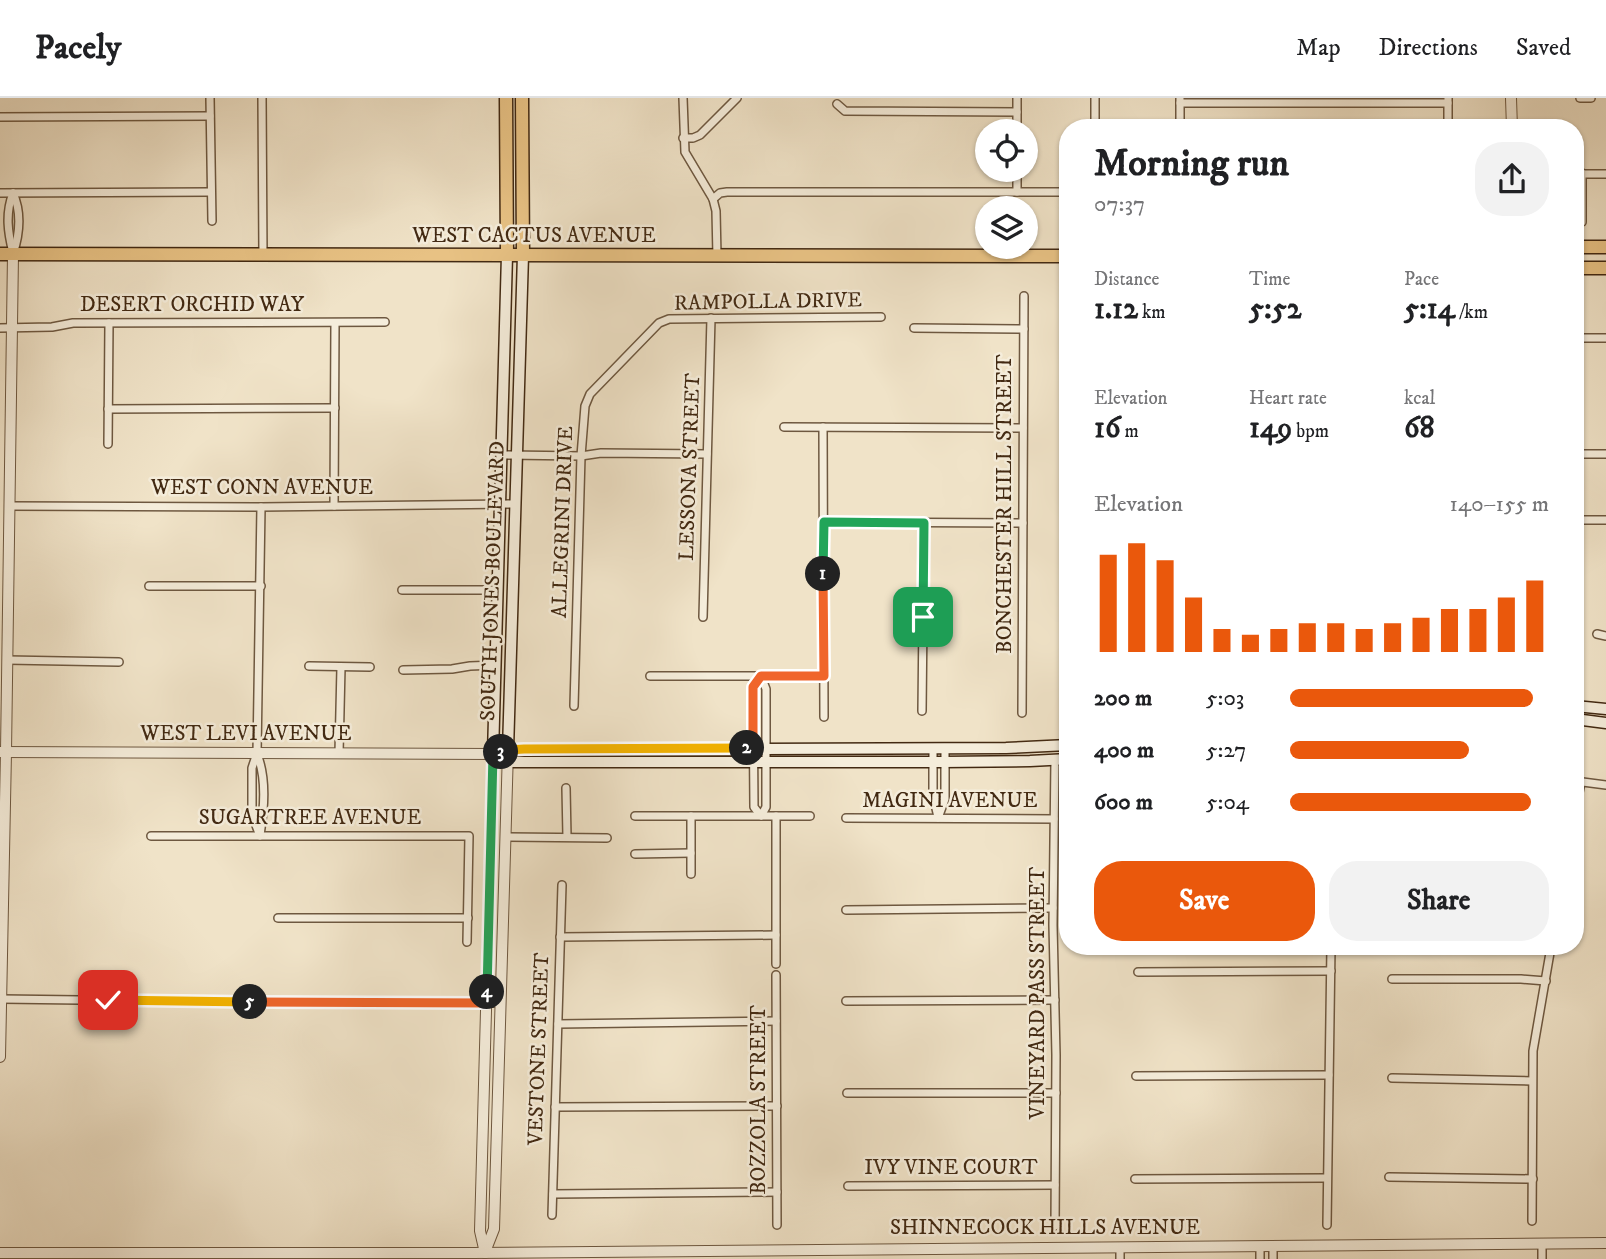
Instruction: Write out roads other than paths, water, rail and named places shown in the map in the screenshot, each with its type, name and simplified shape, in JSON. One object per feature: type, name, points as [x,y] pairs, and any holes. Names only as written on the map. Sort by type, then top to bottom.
[{"type":"main road","name":"SOUTH JONES BOULEVARD","points":[[493,754],[507,255],[506,98]]},
{"type":"main road","name":"SOUTH JONES BOULEVARD","points":[[508,750],[523,255],[522,98]]},
{"type":"main road","points":[[1584,247],[1606,247]]},
{"type":"main road","name":"WEST CACTUS AVENUE","points":[[7,254],[1059,256]]},
{"type":"main road","points":[[1584,268],[1606,268]]},
{"type":"main road","points":[[1584,707],[1606,709]]},
{"type":"main road","points":[[1584,720],[1606,723]]},
{"type":"main road","points":[[508,750],[1059,745]]},
{"type":"main road","points":[[493,754],[507,762],[1059,760]]},
{"type":"street","points":[[210,98],[212,220]]},
{"type":"street","points":[[262,98],[263,255]]},
{"type":"street","points":[[683,98],[683,138],[687,157],[713,199],[718,256]]},
{"type":"street","points":[[683,138],[700,135],[737,98]]},
{"type":"street","points":[[1017,98],[1017,119]]},
{"type":"street","points":[[1095,98],[1095,119]]},
{"type":"street","points":[[1511,98],[1512,119]]},
{"type":"street","points":[[1580,98],[1591,98]]},
{"type":"street","points":[[1181,119],[1181,100],[1448,100],[1448,119]]},
{"type":"street","points":[[837,104],[845,111],[1017,112]]},
{"type":"street","points":[[0,117],[210,116]]},
{"type":"street","points":[[1584,174],[1606,174]]},
{"type":"street","points":[[1017,182],[1017,192]]},
{"type":"street","points":[[713,199],[727,191],[1059,192]]},
{"type":"street","points":[[0,192],[211,192]]},
{"type":"street","points":[[0,1057],[12,328],[7,254],[8,206],[13,193]]},
{"type":"street","name":"BONCHESTER HILL STREET","points":[[1022,713],[1024,296]]},
{"type":"street","name":"RAMPOLLA DRIVE","points":[[627,355],[659,323],[675,318],[881,317]]},
{"type":"street","name":"LESSONA STREET","points":[[703,617],[711,318]]},
{"type":"street","name":"DESERT ORCHID WAY","points":[[0,328],[52,327],[73,323],[385,322]]},
{"type":"street","points":[[108,444],[109,323]]},
{"type":"street","points":[[334,506],[335,323]]},
{"type":"street","points":[[914,328],[1024,328]]},
{"type":"street","points":[[1584,338],[1606,338]]},
{"type":"street","name":"ALLEGRINI DRIVE","points":[[574,706],[581,456],[586,401],[627,355]]},
{"type":"street","points":[[108,409],[335,408]]},
{"type":"street","points":[[784,427],[1023,428]]},
{"type":"street","points":[[823,427],[824,717]]},
{"type":"street","points":[[501,455],[707,454]]},
{"type":"street","points":[[1584,454],[1606,454]]},
{"type":"street","name":"WEST CONN AVENUE","points":[[9,506],[515,504]]},
{"type":"street","points":[[260,836],[252,815],[252,768],[257,753],[261,507]]},
{"type":"street","points":[[1584,520],[1606,520]]},
{"type":"street","points":[[824,522],[1023,523]]},
{"type":"street","points":[[922,711],[924,523]]},
{"type":"street","points":[[149,586],[261,586]]},
{"type":"street","points":[[402,590],[497,590]]},
{"type":"street","points":[[1597,634],[1606,636]]},
{"type":"street","points":[[7,660],[119,662]]},
{"type":"street","points":[[402,670],[495,665]]},
{"type":"street","points":[[309,666],[370,667]]},
{"type":"street","points":[[339,753],[341,667]]},
{"type":"street","points":[[650,676],[824,676]]},
{"type":"street","points":[[761,676],[753,687],[759,748],[754,807],[761,816]]},
{"type":"street","points":[[761,676],[766,689],[759,748],[766,807],[761,816]]},
{"type":"street","points":[[933,748],[933,796],[939,818]]},
{"type":"street","points":[[939,818],[945,799],[945,748]]},
{"type":"street","name":"WEST LEVI AVENUE","points":[[3,752],[493,754],[508,750]]},
{"type":"street","name":"SOUTH JONES BOULEVARD","points":[[485,1256],[494,1229],[508,750]]},
{"type":"street","name":"SOUTH JONES BOULEVARD","points":[[485,1256],[480,1231],[493,754]]},
{"type":"street","name":"VINEYARD PASS STREET","points":[[1055,760],[1055,1226]]},
{"type":"street","points":[[1584,783],[1606,785]]},
{"type":"street","points":[[566,788],[566,837]]},
{"type":"street","points":[[635,816],[810,816]]},
{"type":"street","points":[[691,816],[691,874]]},
{"type":"street","points":[[776,816],[776,964]]},
{"type":"street","name":"MAGINI AVENUE","points":[[846,818],[1054,818]]},
{"type":"street","name":"SUGARTREE AVENUE","points":[[151,836],[469,836],[468,918]]},
{"type":"street","points":[[505,837],[607,838]]},
{"type":"street","points":[[635,854],[691,853]]},
{"type":"street","name":"VESTONE STREET","points":[[552,1215],[562,885]]},
{"type":"street","points":[[846,910],[1053,908]]},
{"type":"street","points":[[278,918],[468,918],[467,942]]},
{"type":"street","points":[[560,937],[776,935]]},
{"type":"street","points":[[1327,1225],[1331,955]]},
{"type":"street","points":[[1532,1221],[1533,1051],[1550,955]]},
{"type":"street","points":[[1138,972],[1331,971]]},
{"type":"street","name":"BOZZOLA STREET","points":[[776,975],[777,1225]]},
{"type":"street","points":[[1392,978],[1546,981]]},
{"type":"street","points":[[1,999],[500,1003]]},
{"type":"street","points":[[846,1000],[1055,1000]]},
{"type":"street","points":[[558,1024],[776,1021]]},
{"type":"street","points":[[1136,1076],[1329,1075]]},
{"type":"street","points":[[1392,1078],[1532,1080]]},
{"type":"street","points":[[847,1093],[1056,1093]]},
{"type":"street","points":[[555,1107],[777,1106]]},
{"type":"street","points":[[1389,1177],[1533,1179]]},
{"type":"street","points":[[1135,1179],[1327,1178]]},
{"type":"street","name":"IVY VINE COURT","points":[[848,1186],[1055,1185]]},
{"type":"street","points":[[552,1194],[777,1192]]},
{"type":"street","points":[[1542,1244],[1542,1259]]},
{"type":"street","name":"SHINNECOCK HILLS AVENUE","points":[[0,1253],[672,1255],[1120,1247],[1606,1244]]},
{"type":"street","points":[[1260,1246],[1260,1259]]},
{"type":"street","points":[[1273,1246],[1273,1259]]},
{"type":"street","points":[[1120,1247],[1120,1259]]}]
